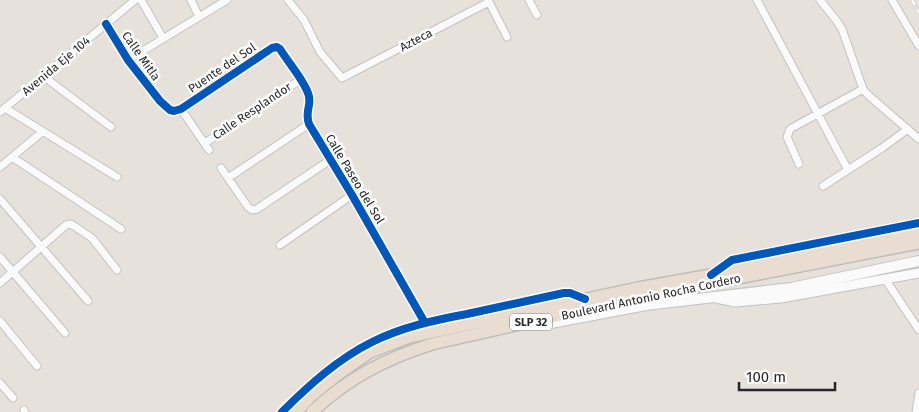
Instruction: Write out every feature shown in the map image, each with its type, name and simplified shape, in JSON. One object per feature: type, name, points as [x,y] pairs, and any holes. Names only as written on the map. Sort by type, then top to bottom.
[{"type":"highway","name":"Boulevard Antonio Rocha Cordero","points":[[312,412],[329,396],[353,379],[401,354],[432,344],[919,232]]},
{"type":"highway","name":"Boulevard Antonio Rocha Cordero","points":[[296,412],[310,397],[337,375],[370,352],[409,337],[585,299],[710,275],[766,268],[919,243]]},
{"type":"main road","points":[[526,323],[540,325],[646,305],[790,288],[919,261]]},
{"type":"street","name":"Avenida Eje 104","points":[[2,110],[135,0]]},
{"type":"street","points":[[141,0],[163,38]]},
{"type":"street","points":[[191,0],[200,17]]},
{"type":"street","points":[[128,60],[228,0]]},
{"type":"street","name":"Azteca","points":[[288,0],[304,20],[320,52],[342,78],[489,1]]},
{"type":"street","points":[[530,0],[537,15]]},
{"type":"street","points":[[757,0],[848,170]]},
{"type":"street","points":[[820,0],[842,29],[863,89],[919,139]]},
{"type":"street","points":[[892,0],[919,46]]},
{"type":"street","points":[[489,1],[507,37]]},
{"type":"street","name":"Calle Mitla","points":[[106,24],[128,60],[160,101],[170,110],[181,109]]},
{"type":"street","name":"Puente del Sol","points":[[181,109],[277,46],[300,80]]},
{"type":"street","points":[[43,76],[111,126]]},
{"type":"street","points":[[228,178],[309,124],[306,115],[310,104],[308,94],[300,80]]},
{"type":"street","name":"Calle Resplandor","points":[[205,143],[300,80]]},
{"type":"street","points":[[799,164],[788,134],[790,129],[863,89]]},
{"type":"street","name":"Calle Resplandor","points":[[181,109],[209,150]]},
{"type":"street","points":[[2,110],[117,177]]},
{"type":"street","name":"Calle Paseo del Sol","points":[[309,124],[426,323]]},
{"type":"street","points":[[823,186],[908,129]]},
{"type":"street","points":[[0,167],[42,132]]},
{"type":"street","points":[[12,157],[121,229]]},
{"type":"street","points":[[221,168],[248,207],[252,210],[257,210],[330,160]]},
{"type":"street","points":[[280,245],[352,195]]},
{"type":"street","points":[[0,199],[88,301]]},
{"type":"street","points":[[710,275],[732,260],[919,223]]},
{"type":"street","points":[[0,283],[66,225],[71,224],[92,238],[117,270]]},
{"type":"street","points":[[0,257],[65,333]]},
{"type":"street","points":[[708,297],[735,302],[758,301],[919,273]]},
{"type":"street","points":[[885,279],[919,330]]},
{"type":"street","points":[[282,412],[321,376],[373,341],[426,323],[564,293],[570,293],[585,299]]},
{"type":"street","points":[[0,321],[37,366]]},
{"type":"street","points":[[0,383],[13,398]]},
{"type":"street","points":[[916,412],[919,393]]},
{"type":"railway","points":[[912,0],[919,13]]},
{"type":"cycle path","points":[[106,24],[128,60],[160,101],[170,110],[174,111],[181,109],[272,48],[277,47],[280,49],[299,76],[308,93],[310,101],[307,115],[309,124],[425,323]]},
{"type":"cycle path","points":[[711,275],[732,260],[919,223]]},
{"type":"cycle path","points":[[282,412],[313,382],[347,356],[395,332],[431,322],[564,293],[570,293],[585,299]]}]
